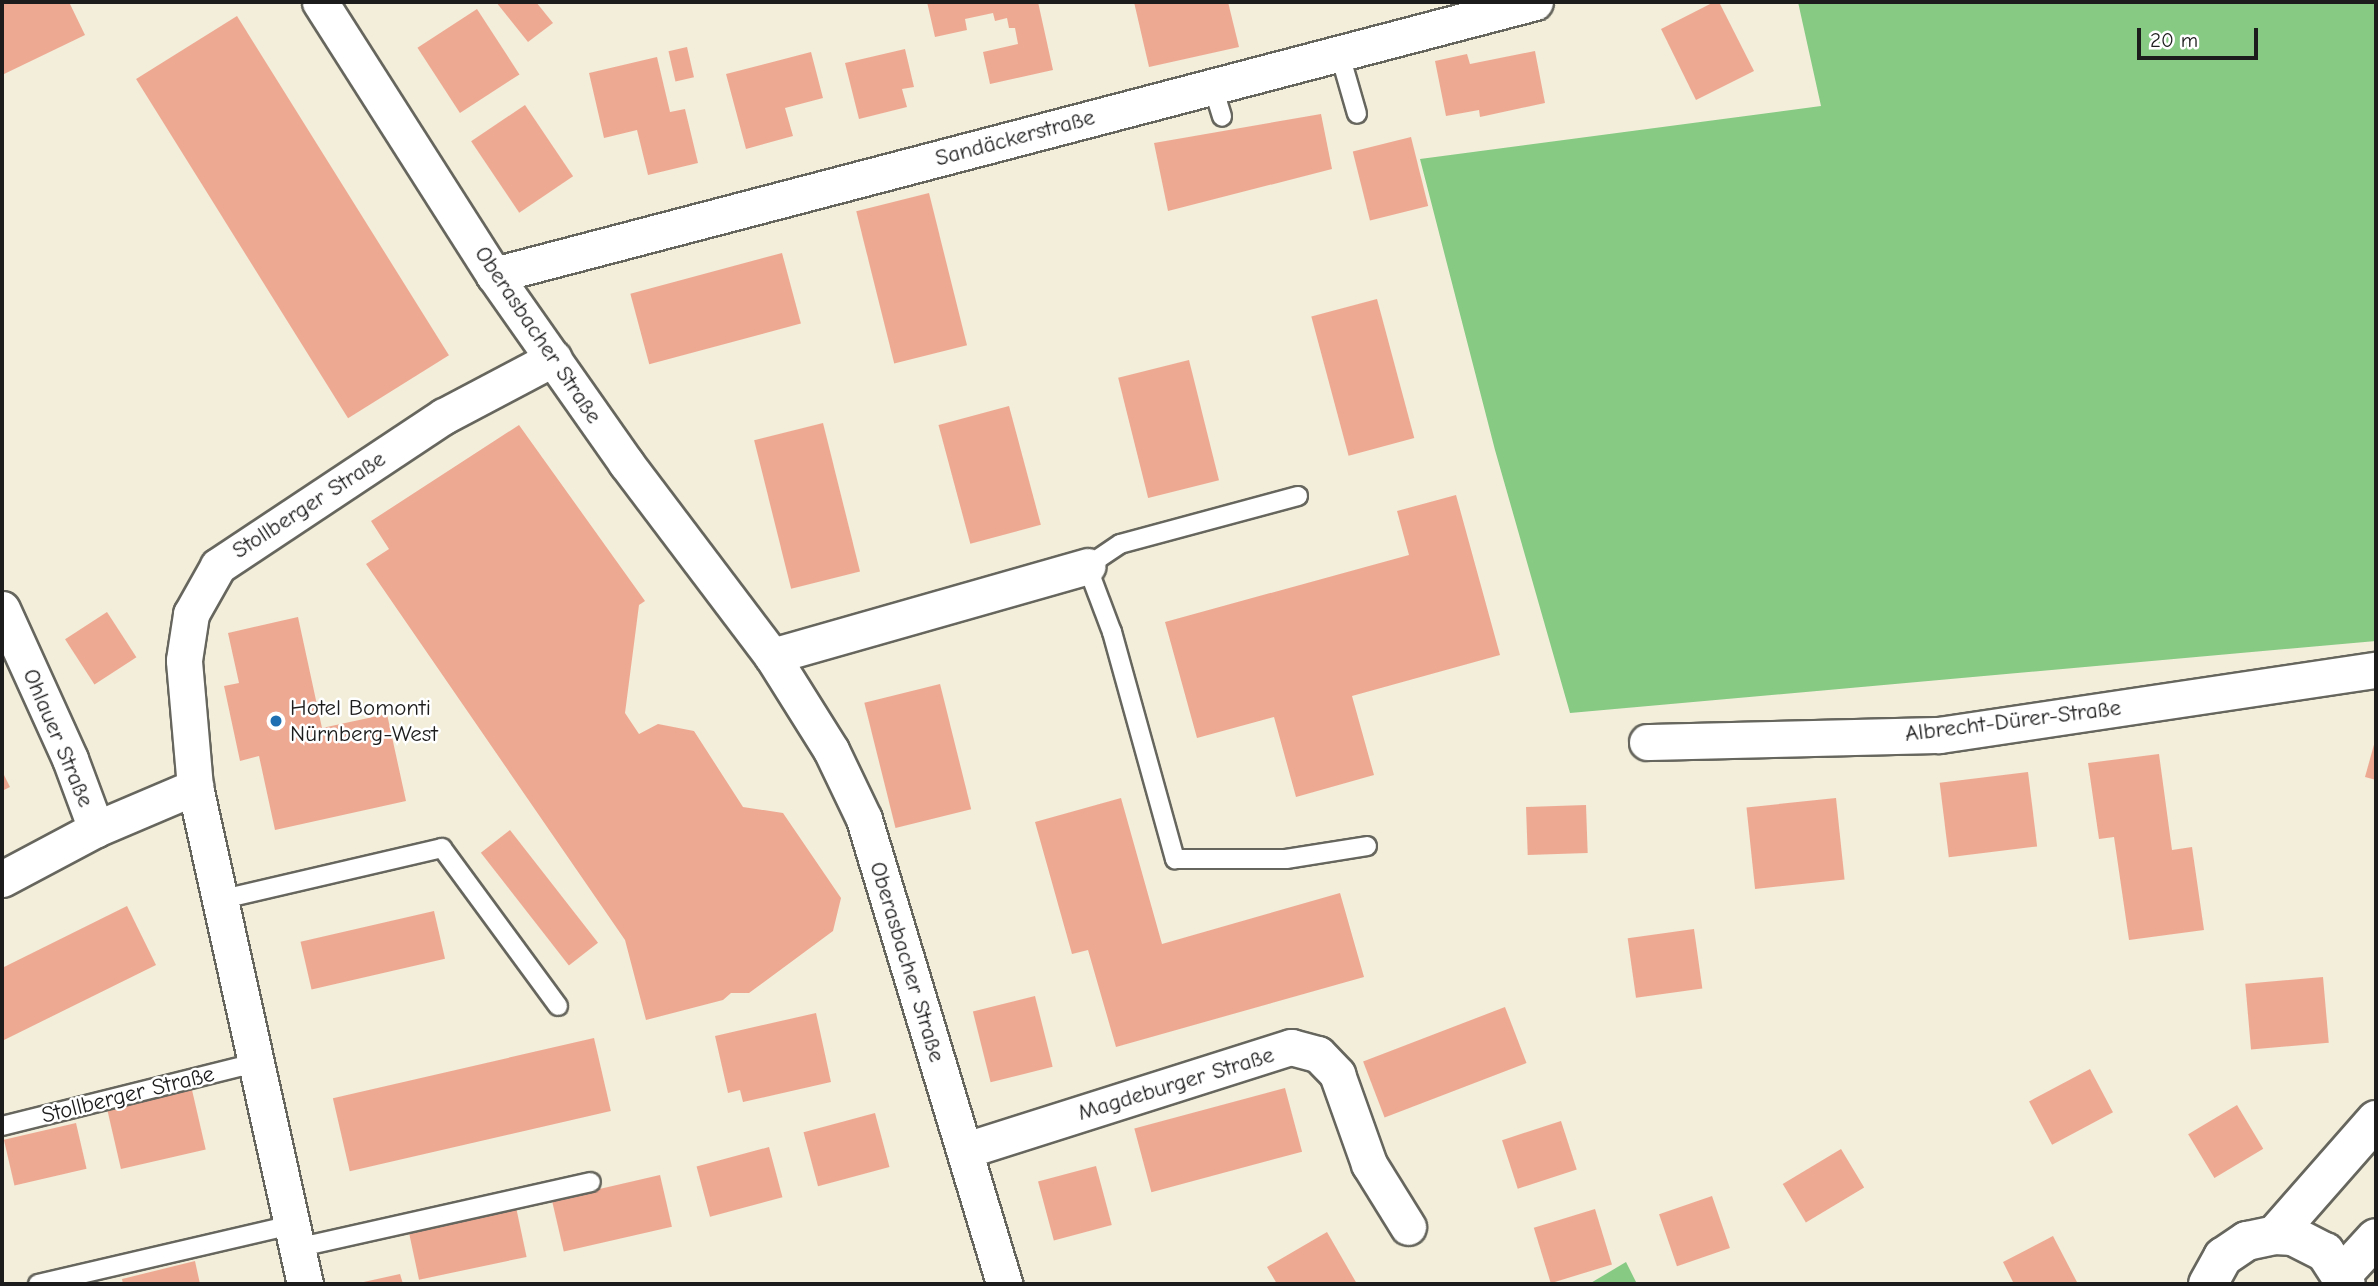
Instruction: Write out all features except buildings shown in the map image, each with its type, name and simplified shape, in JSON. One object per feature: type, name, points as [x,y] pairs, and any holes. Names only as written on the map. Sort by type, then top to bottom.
[{"type":"street","name":"Oberasbacher Straße","points":[[320,2],[494,275],[626,463],[772,656],[831,750],[864,819],[966,1150],[1004,1284]]},
{"type":"street","name":"Sandäckerstraße","points":[[494,275],[1218,102],[1340,55],[1535,2]]},
{"type":"street","name":"Stollberger Straße","points":[[297,1254],[195,787],[184,660],[191,614],[218,566],[454,410],[554,358]]},
{"type":"street","points":[[772,656],[1087,566]]},
{"type":"street","name":"Ohlauer Straße","points":[[2,609],[70,759],[96,830]]},
{"type":"street","name":"Albrecht-Dürer-Straße","points":[[1647,742],[1939,735],[2376,670]]},
{"type":"street","name":"Ohlauer Straße","points":[[2,879],[96,830],[195,787]]},
{"type":"street","name":"Magdeburger Straße","points":[[966,1150],[1291,1047],[1318,1054],[1338,1074],[1369,1164],[1408,1227]]},
{"type":"street","points":[[2274,1235],[2376,1119]]},
{"type":"street","points":[[2208,1284],[2224,1257],[2247,1241],[2274,1235],[2310,1242],[2325,1252],[2344,1280],[2376,1238]]},
{"type":"lane","points":[[1340,55],[1357,114]]},
{"type":"lane","points":[[1298,496],[1120,544],[1087,566],[1112,632],[1175,859],[1286,859],[1367,846]]},
{"type":"lane","points":[[219,900],[442,848],[558,1006]]},
{"type":"lane","name":"Stollberger Straße","points":[[2,1126],[255,1063]]},
{"type":"lane","points":[[38,1284],[297,1254],[591,1182]]},
{"type":"green space","points":[[1798,2],[2376,2],[2376,641],[1570,713],[1495,450],[1420,159],[1821,106]]},
{"type":"green space","points":[[1626,1262],[1637,1284],[1589,1284]]},
{"type":"place","name":"Hotel Bomonti Nürnberg-West","points":[[276,721]]}]
